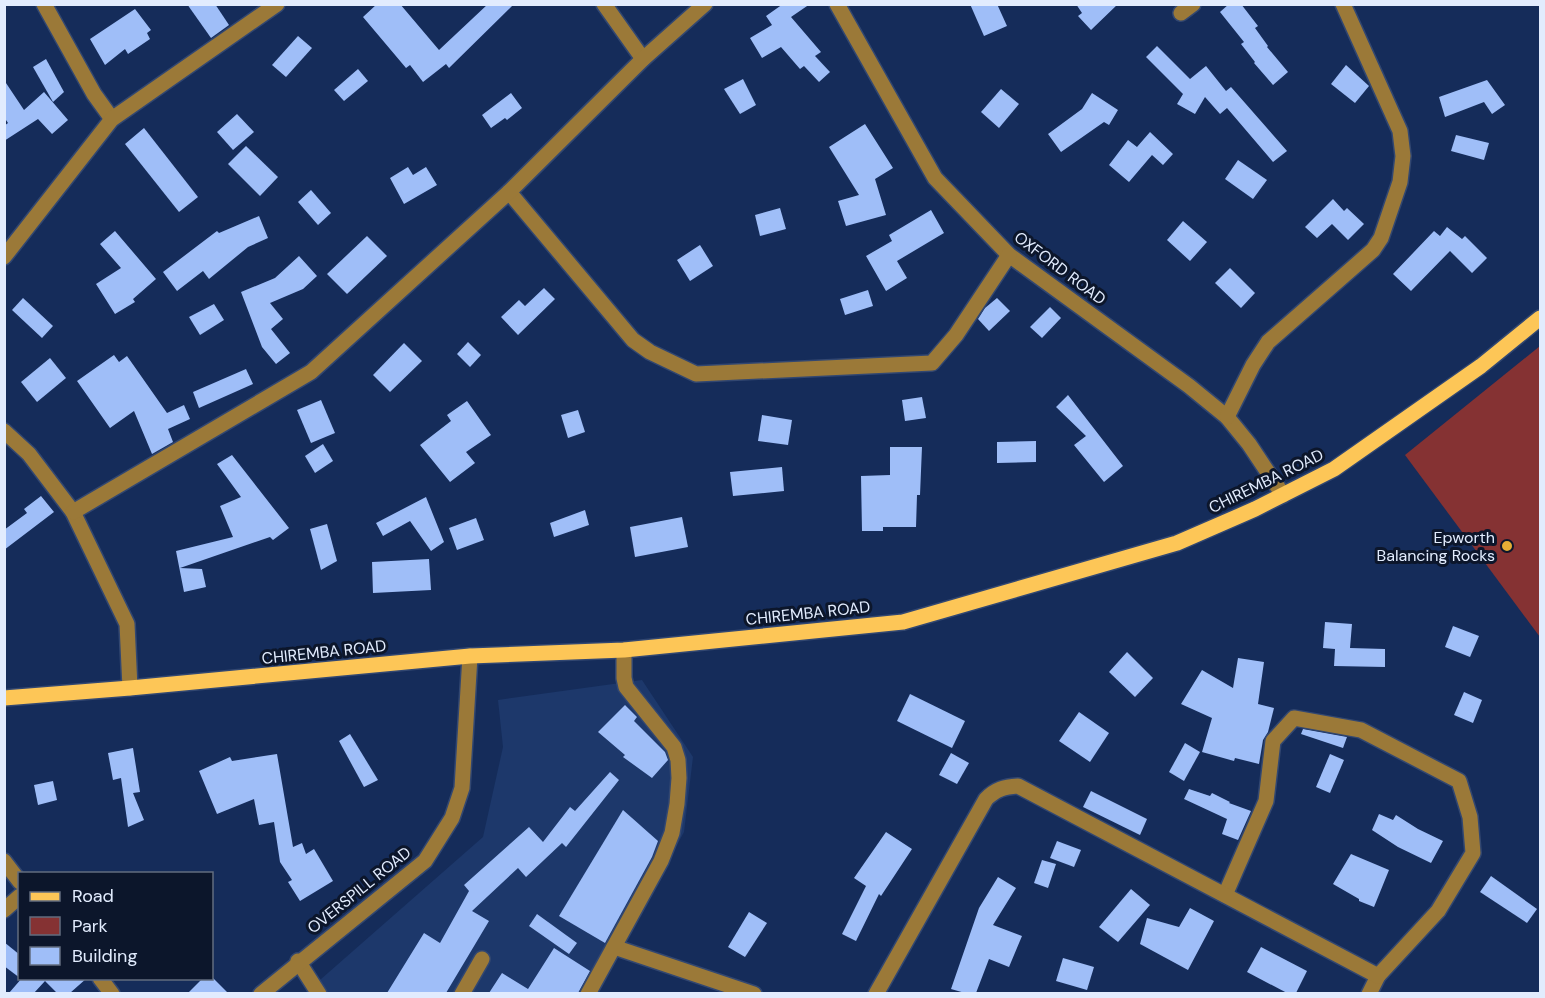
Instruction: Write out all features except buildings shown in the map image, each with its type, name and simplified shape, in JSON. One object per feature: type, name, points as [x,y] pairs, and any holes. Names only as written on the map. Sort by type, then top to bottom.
[{"type":"main road","name":"CHIREMBA ROAD","points":[[4,698],[470,656],[624,650],[903,622],[1178,543],[1283,495],[1334,469],[1481,366],[1540,318]]},
{"type":"street","points":[[44,4],[94,94],[112,119]]},
{"type":"street","points":[[4,257],[112,119],[277,4]]},
{"type":"street","points":[[604,4],[643,60]]},
{"type":"street","points":[[73,512],[311,372],[508,192],[643,60],[705,4]]},
{"type":"street","name":"OXFORD ROAD","points":[[837,4],[935,178],[1009,255],[1189,386],[1227,417],[1249,444],[1283,495]]},
{"type":"street","points":[[1227,417],[1253,365],[1268,342],[1373,250],[1381,238],[1400,182],[1403,156],[1400,131],[1343,4]]},
{"type":"street","points":[[508,192],[633,339],[650,352],[696,374],[932,363],[956,335],[1009,255]]},
{"type":"street","points":[[4,431],[29,454],[73,512],[127,624],[130,688]]},
{"type":"street","points":[[588,993],[668,845],[680,778],[674,747],[626,687],[624,650]]},
{"type":"street","name":"OVERSPILL ROAD","points":[[261,993],[425,861],[452,818],[462,788],[470,656]]},
{"type":"street","points":[[1225,895],[1266,801],[1273,741],[1294,718],[1361,730],[1458,781],[1470,816],[1473,853],[1438,911],[1378,976],[1369,993]]},
{"type":"street","points":[[876,993],[980,808],[994,791],[1003,787],[1018,786],[1378,976]]},
{"type":"street","points":[[4,861],[18,879]]},
{"type":"street","points":[[4,910],[18,898]]},
{"type":"street","points":[[614,947],[754,993]]},
{"type":"street","points":[[462,993],[482,959]]},
{"type":"street","points":[[298,961],[319,993]]},
{"type":"street","points":[[102,980],[112,993]]},
{"type":"shaded area","points":[[642,680],[693,757],[684,832],[597,993],[304,994],[483,837],[503,747],[498,700]]},
{"type":"green space","name":"Epworth Balancing Rocks","points":[[1540,346],[1540,637],[1405,455]]},
{"type":"place","name":"Epworth Balancing Rocks","points":[[1507,546]]}]
